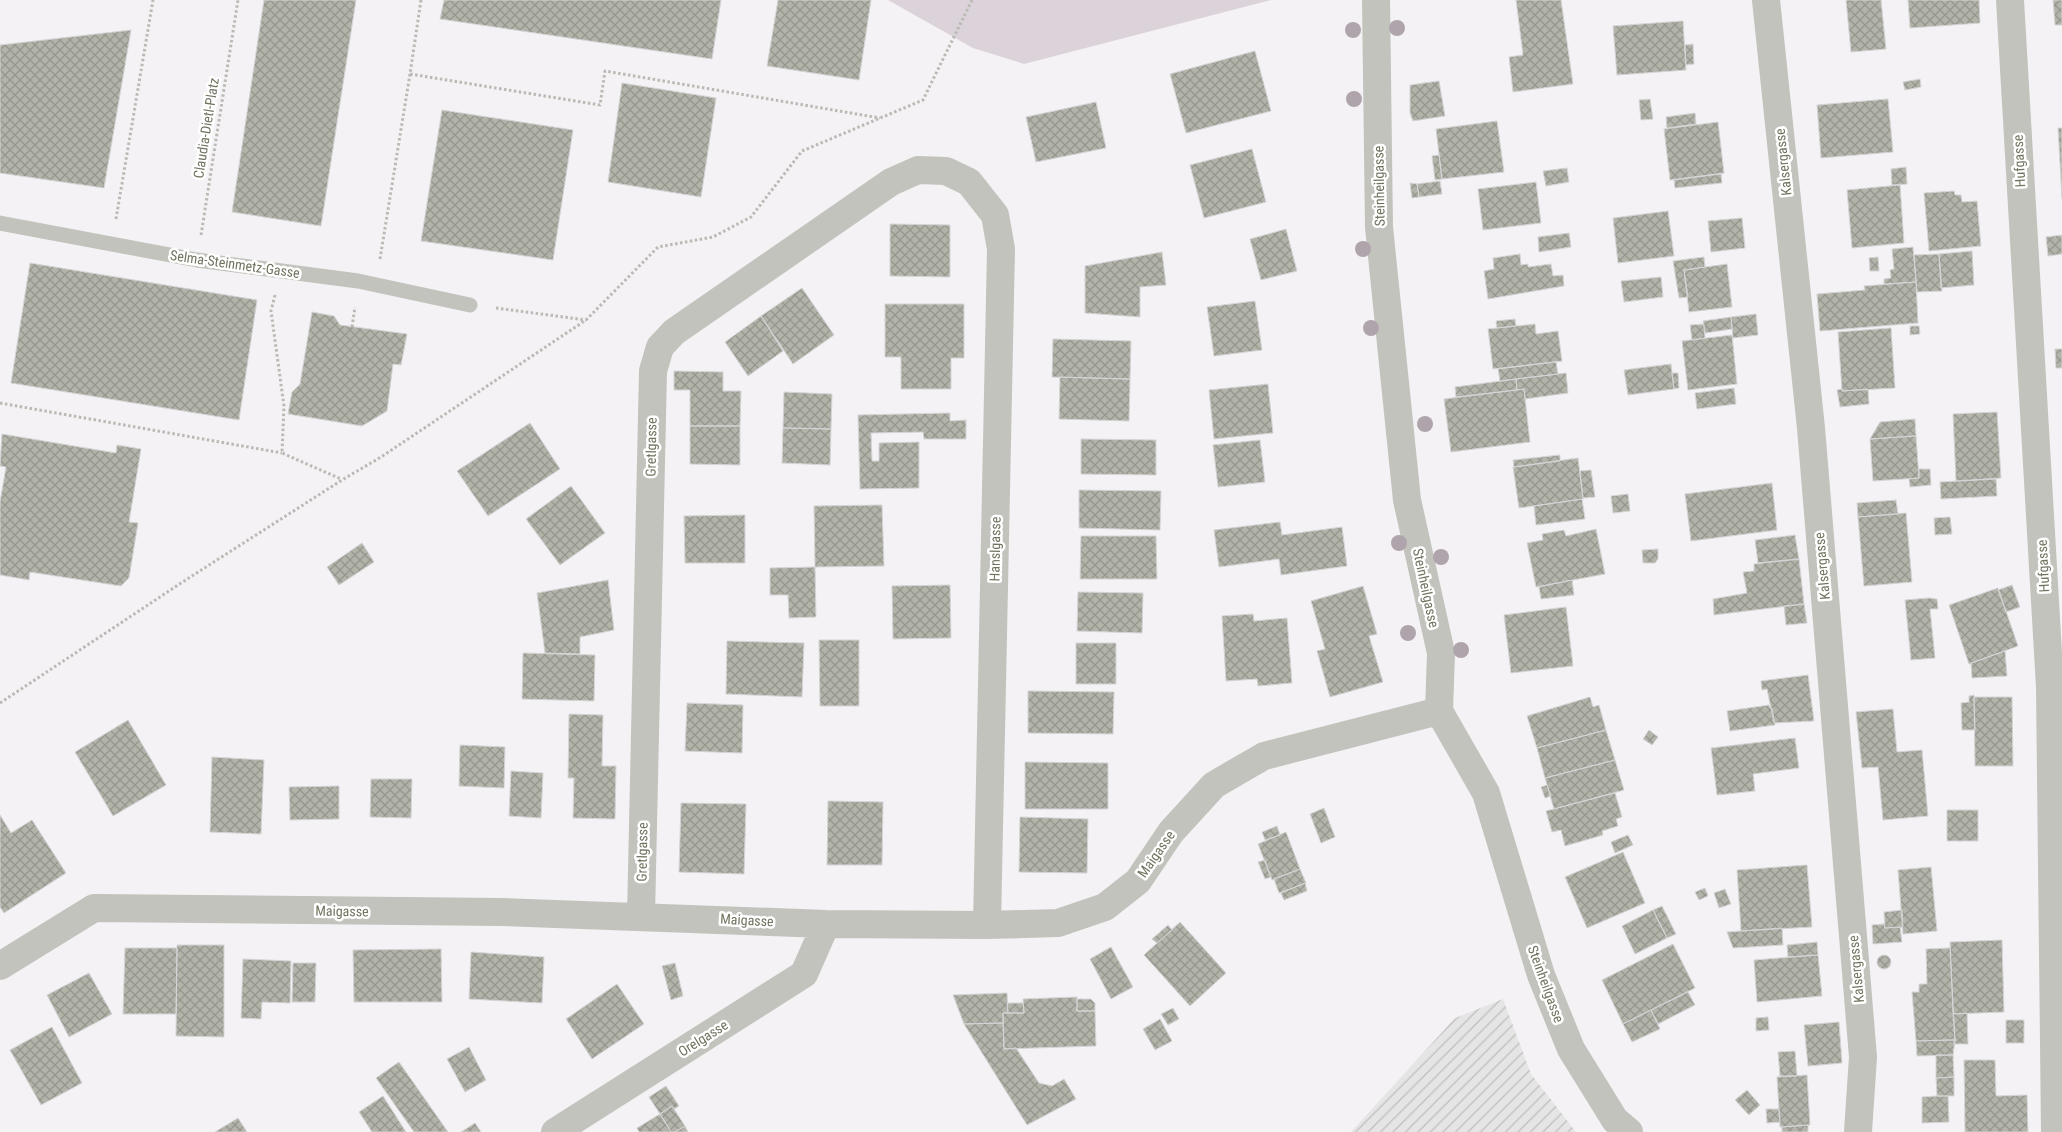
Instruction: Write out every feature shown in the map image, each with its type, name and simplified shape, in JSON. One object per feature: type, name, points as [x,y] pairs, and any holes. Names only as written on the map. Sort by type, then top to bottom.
[{"type":"street","name":"Steinheilgasse","points":[[1376,0],[1379,227],[1407,500],[1441,653],[1439,711],[1486,793],[1541,975],[1571,1049],[1615,1120],[1628,1132]]},
{"type":"street","name":"Kalsergasse","points":[[1766,0],[1811,428],[1863,1057],[1858,1132]]},
{"type":"street","name":"Hufgasse","points":[[2010,0],[2050,687],[2055,1132]]},
{"type":"street","name":"Gretlgasse","points":[[641,916],[653,371],[660,347],[674,332],[891,182],[918,170],[946,172],[970,182]]},
{"type":"street","name":"Hanslgasse","points":[[970,182],[994,215],[1001,249],[988,926]]},
{"type":"street","name":"Maigasse","points":[[0,966],[94,908],[641,916],[826,924],[988,926],[1058,923],[1106,906],[1138,881],[1171,832],[1214,785],[1264,756],[1439,711]]},
{"type":"street","name":"Orelgasse","points":[[555,1132],[804,974],[826,924]]},
{"type":"lane","name":"Selma-Steinmetz-Gasse","points":[[0,223],[197,260],[280,270],[376,285],[470,305]]},
{"type":"path","points":[[112,244],[153,0]]},
{"type":"path","name":"Claudia-Dietl-Platz","points":[[197,260],[238,0]]},
{"type":"path","points":[[376,285],[421,0]]},
{"type":"path","points":[[0,703],[342,480],[382,457],[586,320],[658,247],[713,237],[751,217],[802,151],[923,100],[972,0]]},
{"type":"path","points":[[410,74],[600,105],[605,70],[881,118]]},
{"type":"path","points":[[280,270],[272,311],[284,406],[282,453]]},
{"type":"path","points":[[488,306],[586,320]]},
{"type":"path","points":[[0,403],[282,453],[342,480]]},
{"type":"shaded area","points":[[888,0],[1271,0],[1024,64],[973,48]]},
{"type":"shaded area","points":[[1503,999],[1531,1074],[1576,1132],[1351,1132],[1455,1018]]},
{"type":"building","points":[[264,0],[356,0],[321,226],[232,212]]},
{"type":"building","points":[[444,0],[721,0],[712,59],[440,19]]},
{"type":"building","points":[[778,0],[871,0],[859,80],[767,66]]},
{"type":"building","points":[[1516,0],[1561,0],[1573,84],[1513,92],[1509,57],[1523,55]]},
{"type":"building","points":[[1846,0],[1881,0],[1886,49],[1851,52]]},
{"type":"building","points":[[1908,0],[1979,0],[1980,23],[1910,28]]},
{"type":"building","points":[[2053,0],[2062,0],[2062,25],[2055,25]]},
{"type":"building","points":[[1683,21],[1686,70],[1617,75],[1613,26]]},
{"type":"building","points":[[131,30],[104,188],[0,173],[0,45]]},
{"type":"building","points":[[1693,44],[1694,64],[1686,65],[1685,45]]},
{"type":"building","points":[[1255,51],[1271,111],[1186,133],[1170,74]]},
{"type":"building","points":[[1920,79],[1921,87],[1905,90],[1903,82]]},
{"type":"building","points":[[1439,81],[1445,116],[1413,121],[1410,113],[1410,85]]},
{"type":"building","points":[[622,83],[716,98],[701,197],[608,182]]},
{"type":"building","points":[[1650,99],[1653,119],[1641,120],[1639,100]]},
{"type":"building","points":[[1888,99],[1893,152],[1821,158],[1817,105]]},
{"type":"building","points":[[1096,102],[1106,148],[1036,162],[1026,117]]},
{"type":"building","points":[[442,110],[573,130],[553,260],[421,241]]},
{"type":"building","points":[[1695,113],[1696,124],[1667,128],[1666,117]]},
{"type":"building","points":[[1497,121],[1504,172],[1442,179],[1436,129]]},
{"type":"building","points":[[1718,122],[1724,173],[1670,180],[1664,129]]},
{"type":"building","points":[[2058,128],[2062,128],[2062,199]]},
{"type":"building","points":[[1252,149],[1266,202],[1204,218],[1190,165]]},
{"type":"building","points":[[1439,155],[1442,179],[1435,180],[1432,156]]},
{"type":"building","points":[[1906,167],[1907,184],[1892,185],[1891,169]]},
{"type":"building","points":[[1567,168],[1569,182],[1546,186],[1543,171]]},
{"type":"building","points":[[1721,174],[1722,183],[1675,188],[1674,180]]},
{"type":"building","points":[[1440,181],[1442,194],[1419,197],[1417,184]]},
{"type":"building","points":[[1536,182],[1541,223],[1483,230],[1478,189]]},
{"type":"building","points":[[1410,183],[1417,184],[1419,197],[1412,198]]},
{"type":"building","points":[[1900,185],[1904,243],[1852,248],[1847,190]]},
{"type":"building","points":[[1954,191],[1955,195],[1961,195],[1962,202],[1977,201],[1981,246],[1929,251],[1924,193]]},
{"type":"building","points":[[1668,211],[1674,256],[1618,263],[1613,218]]},
{"type":"building","points":[[1742,218],[1745,248],[1711,252],[1708,221]]},
{"type":"building","points":[[890,224],[950,225],[950,277],[890,276]]},
{"type":"building","points":[[1286,229],[1297,271],[1261,280],[1250,239]]},
{"type":"building","points":[[1569,233],[1571,247],[1539,252],[1538,237]]},
{"type":"building","points":[[2062,235],[2062,254],[2048,256],[2046,237]]},
{"type":"building","points":[[1913,247],[1916,282],[1884,284],[1884,279],[1891,278],[1890,270],[1894,269],[1892,249]]},
{"type":"building","points":[[1972,251],[1974,285],[1941,288],[1939,254]]},
{"type":"building","points":[[1162,252],[1166,285],[1140,287],[1140,317],[1085,313],[1085,266]]},
{"type":"building","points":[[1520,254],[1521,265],[1528,264],[1528,267],[1551,264],[1553,276],[1563,275],[1564,286],[1488,299],[1484,271],[1494,269],[1493,258]]},
{"type":"building","points":[[1939,254],[1942,291],[1917,292],[1914,255]]},
{"type":"building","points":[[1704,257],[1705,267],[1684,270],[1688,297],[1679,298],[1673,261]]},
{"type":"building","points":[[1878,257],[1879,271],[1870,271],[1869,258]]},
{"type":"building","points":[[30,263],[257,300],[239,420],[11,383]]},
{"type":"building","points":[[1727,264],[1732,307],[1689,312],[1684,270]]},
{"type":"building","points":[[1661,277],[1663,297],[1624,302],[1621,281]]},
{"type":"building","points":[[1916,282],[1918,323],[1820,331],[1817,294],[1865,290],[1864,286]]},
{"type":"building","points":[[802,288],[834,335],[793,364],[761,316]]},
{"type":"building","points":[[1255,301],[1262,350],[1214,356],[1207,307]]},
{"type":"building","points":[[885,304],[964,304],[964,358],[951,358],[951,389],[901,389],[901,357],[885,357]]},
{"type":"building","points":[[312,312],[334,316],[340,325],[407,334],[401,365],[393,364],[387,411],[362,426],[288,414],[292,392],[300,384]]},
{"type":"building","points":[[1756,314],[1758,335],[1733,338],[1731,317]]},
{"type":"building","points":[[761,316],[783,351],[748,376],[725,342]]},
{"type":"building","points":[[1731,317],[1732,329],[1705,333],[1703,321]]},
{"type":"building","points":[[1515,319],[1516,326],[1497,328],[1496,321]]},
{"type":"building","points":[[1535,324],[1536,334],[1558,331],[1562,361],[1493,369],[1488,329]]},
{"type":"building","points":[[1704,324],[1705,338],[1692,340],[1690,325]]},
{"type":"building","points":[[1910,326],[1919,326],[1920,334],[1910,335]]},
{"type":"building","points":[[1891,328],[1895,388],[1842,391],[1838,332]]},
{"type":"building","points":[[1732,335],[1737,384],[1688,390],[1682,341]]},
{"type":"building","points":[[1053,339],[1131,341],[1130,379],[1052,377]]},
{"type":"building","points":[[2055,349],[2062,349],[2062,368],[2056,368]]},
{"type":"building","points":[[1556,362],[1558,374],[1500,381],[1498,369]]},
{"type":"building","points":[[1671,364],[1674,389],[1628,395],[1624,370]]},
{"type":"building","points":[[674,371],[723,372],[723,391],[741,391],[740,426],[690,426],[690,390],[674,390]]},
{"type":"building","points":[[1566,373],[1568,393],[1525,399],[1524,389],[1517,390],[1516,379]]},
{"type":"building","points":[[1672,373],[1678,373],[1679,388],[1674,389]]},
{"type":"building","points":[[1060,377],[1130,379],[1129,421],[1059,419]]},
{"type":"building","points":[[1516,379],[1517,390],[1456,397],[1455,387]]},
{"type":"building","points":[[1268,384],[1273,433],[1214,439],[1209,390]]},
{"type":"building","points":[[1734,388],[1736,404],[1697,409],[1695,393]]},
{"type":"building","points":[[1524,389],[1530,442],[1451,452],[1444,399]]},
{"type":"building","points":[[1842,389],[1842,391],[1868,389],[1869,404],[1840,407],[1837,390]]},
{"type":"building","points":[[784,392],[832,394],[831,429],[783,428]]},
{"type":"building","points":[[1997,412],[2001,478],[1956,481],[1953,414]]},
{"type":"building","points":[[950,413],[950,421],[966,420],[966,439],[924,439],[923,432],[871,433],[872,461],[879,461],[879,443],[919,442],[919,488],[860,489],[858,415]]},
{"type":"building","points":[[1915,419],[1916,436],[1870,439],[1880,422]]},
{"type":"building","points":[[530,423],[560,469],[488,516],[457,471]]},
{"type":"building","points":[[690,426],[740,426],[740,465],[690,464]]},
{"type":"building","points":[[783,428],[831,429],[830,465],[782,463]]},
{"type":"building","points":[[2,434],[116,453],[117,445],[141,449],[129,522],[138,523],[129,578],[121,586],[30,572],[29,580],[0,575],[0,502],[6,467],[0,466]]},
{"type":"building","points":[[1916,436],[1919,478],[1873,481],[1870,439]]},
{"type":"building","points":[[1081,439],[1156,440],[1156,475],[1081,474]]},
{"type":"building","points":[[1260,440],[1265,482],[1218,487],[1213,445]]},
{"type":"building","points":[[1560,455],[1560,461],[1514,467],[1513,460]]},
{"type":"building","points":[[1578,458],[1583,499],[1519,508],[1513,467]]},
{"type":"building","points":[[1919,469],[1930,469],[1931,485],[1910,487],[1909,479],[1919,478]]},
{"type":"building","points":[[1591,470],[1595,497],[1583,498],[1580,471]]},
{"type":"building","points":[[1996,479],[1997,496],[1941,499],[1940,482]]},
{"type":"building","points":[[1772,483],[1777,530],[1691,541],[1685,494]]},
{"type":"building","points":[[571,486],[605,533],[560,565],[526,519]]},
{"type":"building","points":[[1079,490],[1161,491],[1160,530],[1079,528]]},
{"type":"building","points":[[1628,494],[1630,511],[1613,513],[1611,496]]},
{"type":"building","points":[[1582,499],[1585,519],[1536,525],[1534,506]]},
{"type":"building","points":[[1896,500],[1898,514],[1858,517],[1857,503]]},
{"type":"building","points":[[882,505],[884,566],[815,567],[814,506]]},
{"type":"building","points":[[1906,513],[1912,582],[1864,586],[1858,517]]},
{"type":"building","points":[[745,515],[745,563],[685,563],[684,516]]},
{"type":"building","points":[[1950,517],[1952,534],[1935,535],[1934,518]]},
{"type":"building","points":[[1280,522],[1282,535],[1342,527],[1347,566],[1281,575],[1279,559],[1219,567],[1214,530]]},
{"type":"building","points":[[1596,529],[1605,574],[1536,587],[1527,543],[1543,540],[1542,534],[1564,530],[1566,536]]},
{"type":"building","points":[[1795,535],[1799,559],[1758,563],[1755,540]]},
{"type":"building","points":[[1081,536],[1156,536],[1157,579],[1080,579]]},
{"type":"building","points":[[362,543],[374,562],[339,585],[327,567]]},
{"type":"building","points":[[1658,549],[1658,559],[1655,563],[1643,563],[1642,550]]},
{"type":"building","points":[[1799,559],[1804,604],[1714,615],[1713,599],[1747,593],[1743,572],[1754,571],[1754,564]]},
{"type":"building","points":[[815,567],[816,617],[789,618],[788,595],[770,595],[770,568]]},
{"type":"building","points":[[608,580],[614,630],[580,637],[580,654],[545,653],[537,593]]},
{"type":"building","points":[[1572,580],[1574,595],[1541,599],[1539,587]]},
{"type":"building","points":[[950,585],[951,638],[893,639],[892,586]]},
{"type":"building","points":[[2012,585],[2020,607],[2006,612],[1998,590]]},
{"type":"building","points":[[1363,586],[1377,634],[1369,636],[1383,682],[1330,697],[1317,651],[1325,649],[1311,601]]},
{"type":"building","points":[[1998,588],[2018,646],[1969,664],[1949,605]]},
{"type":"building","points":[[1078,592],[1143,593],[1142,633],[1077,631]]},
{"type":"building","points":[[1937,599],[1938,609],[1930,609],[1935,658],[1911,660],[1905,600]]},
{"type":"building","points":[[1804,604],[1807,623],[1786,625],[1784,606]]},
{"type":"building","points":[[1566,607],[1573,666],[1511,673],[1504,615]]},
{"type":"building","points":[[1253,614],[1254,621],[1287,618],[1292,683],[1258,686],[1257,679],[1226,681],[1222,616]]},
{"type":"building","points":[[819,640],[859,640],[859,706],[820,706]]},
{"type":"building","points":[[727,641],[804,643],[802,697],[726,694]]},
{"type":"building","points":[[1076,643],[1116,643],[1116,684],[1076,684]]},
{"type":"building","points":[[2005,651],[2007,676],[1972,678],[1971,663]]},
{"type":"building","points":[[523,653],[595,655],[594,701],[522,699]]},
{"type":"building","points":[[1808,675],[1814,721],[1774,723],[1767,689],[1762,690],[1761,681]]},
{"type":"building","points":[[1028,691],[1114,692],[1113,734],[1028,733]]},
{"type":"building","points":[[1974,695],[1975,730],[1962,730],[1961,703],[1969,702],[1969,696]]},
{"type":"building","points":[[1590,697],[1593,707],[1599,705],[1606,730],[1537,748],[1527,716]]},
{"type":"building","points":[[1974,697],[2012,697],[2013,766],[1975,766]]},
{"type":"building","points":[[687,703],[743,705],[742,753],[685,751]]},
{"type":"building","points":[[1769,705],[1772,708],[1775,725],[1730,731],[1727,711]]},
{"type":"building","points":[[1893,709],[1897,752],[1922,750],[1928,816],[1883,820],[1878,767],[1862,768],[1856,712]]},
{"type":"building","points":[[569,714],[603,715],[602,766],[616,766],[615,819],[573,818],[574,778],[568,778]]},
{"type":"building","points":[[128,720],[166,785],[113,816],[75,752]]},
{"type":"building","points":[[1606,730],[1615,760],[1545,778],[1537,748]]},
{"type":"building","points":[[1649,730],[1658,737],[1652,745],[1643,739]]},
{"type":"building","points":[[1795,738],[1799,768],[1753,774],[1755,791],[1717,795],[1711,748]]},
{"type":"building","points":[[460,745],[505,747],[504,788],[459,786]]},
{"type":"building","points":[[212,757],[264,760],[261,834],[210,832]]},
{"type":"building","points":[[1615,760],[1624,790],[1554,809],[1545,778]]},
{"type":"building","points":[[1025,762],[1108,763],[1108,809],[1025,809]]},
{"type":"building","points":[[511,771],[543,773],[541,818],[509,816]]},
{"type":"building","points":[[371,779],[412,779],[411,818],[370,817]]},
{"type":"building","points":[[1547,785],[1551,796],[1545,798],[1541,787]]},
{"type":"building","points":[[339,786],[339,819],[290,820],[289,787]]},
{"type":"building","points":[[1615,793],[1622,817],[1616,819],[1618,826],[1602,831],[1603,835],[1565,846],[1561,830],[1552,832],[1546,811]]},
{"type":"building","points":[[828,801],[883,802],[882,865],[827,865]]},
{"type":"building","points":[[681,803],[746,804],[744,874],[679,872]]},
{"type":"building","points":[[1324,808],[1335,837],[1321,843],[1310,814]]},
{"type":"building","points":[[1947,810],[1978,810],[1978,841],[1947,841]]},
{"type":"building","points":[[0,815],[11,833],[32,820],[66,873],[4,913],[0,907]]},
{"type":"building","points":[[1020,817],[1088,819],[1087,873],[1019,872]]},
{"type":"building","points":[[1277,826],[1280,835],[1265,840],[1262,832]]},
{"type":"building","points":[[1286,832],[1300,869],[1272,880],[1258,844]]},
{"type":"building","points":[[1628,835],[1633,845],[1615,853],[1611,842]]},
{"type":"building","points":[[1623,852],[1645,903],[1587,928],[1565,877]]},
{"type":"building","points":[[1265,860],[1271,877],[1265,879],[1258,862]]},
{"type":"building","points":[[1807,865],[1812,927],[1741,931],[1737,870]]},
{"type":"building","points":[[1931,867],[1937,931],[1903,934],[1898,870]]},
{"type":"building","points":[[1300,869],[1306,883],[1279,893],[1274,879]]},
{"type":"building","points":[[1305,883],[1307,891],[1284,900],[1281,893]]},
{"type":"building","points":[[1705,888],[1708,896],[1699,900],[1695,892]]},
{"type":"building","points":[[1725,889],[1731,904],[1719,908],[1714,893]]},
{"type":"building","points":[[1662,906],[1676,934],[1667,938],[1653,910]]},
{"type":"building","points":[[1653,910],[1667,938],[1635,954],[1622,926]]},
{"type":"building","points":[[1902,910],[1903,927],[1885,928],[1884,912]]},
{"type":"building","points":[[1180,922],[1226,973],[1190,1006],[1144,955]]},
{"type":"building","points":[[1884,924],[1885,928],[1900,927],[1902,942],[1873,944],[1872,925]]},
{"type":"building","points":[[1168,925],[1172,930],[1157,943],[1152,939]]},
{"type":"building","points":[[1782,928],[1783,945],[1733,948],[1727,932]]},
{"type":"building","points":[[2002,940],[2004,1012],[1953,1014],[1950,942]]},
{"type":"building","points":[[1817,942],[1818,955],[1788,957],[1787,945]]},
{"type":"building","points":[[1673,944],[1695,988],[1623,1024],[1602,980]]},
{"type":"building","points":[[177,945],[224,945],[224,1037],[176,1036]]},
{"type":"building","points":[[1111,947],[1133,987],[1111,999],[1090,959]]},
{"type":"building","points":[[125,948],[177,948],[176,1014],[123,1014]]},
{"type":"building","points":[[1950,948],[1955,1040],[1916,1041],[1912,992],[1919,992],[1919,984],[1927,984],[1926,949]]},
{"type":"building","points":[[441,949],[442,1002],[354,1002],[353,950]]},
{"type":"building","points":[[471,952],[544,957],[542,1003],[469,999]]},
{"type":"building","points":[[1818,955],[1822,996],[1757,1002],[1754,960]]},
{"type":"building","points":[[1881,955],[1887,955],[1891,962],[1887,969],[1881,969],[1877,965],[1877,959]]},
{"type":"building","points":[[243,959],[291,961],[290,1003],[262,1002],[261,1019],[241,1018]]},
{"type":"building","points":[[293,963],[316,963],[315,1002],[292,1002]]},
{"type":"building","points":[[675,963],[683,996],[671,1000],[662,966]]},
{"type":"building","points":[[89,973],[112,1014],[69,1037],[47,995]]},
{"type":"building","points":[[617,984],[644,1024],[592,1059],[566,1019]]},
{"type":"building","points":[[1688,992],[1695,1005],[1658,1024],[1651,1010]]},
{"type":"building","points":[[1007,993],[1008,1013],[1003,1013],[1003,1023],[964,1024],[953,995]]},
{"type":"building","points":[[1077,997],[1077,1011],[1095,1011],[1096,1046],[1004,1049],[1003,1013],[1024,1013],[1023,999]]},
{"type":"building","points":[[1077,999],[1091,999],[1095,1003],[1095,1011],[1077,1011]]},
{"type":"building","points":[[1007,1003],[1023,1003],[1024,1013],[1008,1013]]},
{"type":"building","points":[[1173,1008],[1179,1019],[1168,1025],[1161,1014]]},
{"type":"building","points":[[1651,1010],[1660,1029],[1632,1042],[1623,1024]]},
{"type":"building","points":[[1967,1013],[1968,1044],[1953,1044],[1955,1040],[1953,1014]]},
{"type":"building","points":[[1768,1017],[1769,1030],[1756,1031],[1756,1018]]},
{"type":"building","points":[[1160,1019],[1172,1041],[1155,1050],[1143,1029]]},
{"type":"building","points":[[2006,1020],[2024,1020],[2024,1043],[2006,1043]]},
{"type":"building","points":[[1839,1022],[1842,1063],[1808,1066],[1804,1025]]},
{"type":"building","points":[[1003,1023],[1004,1049],[1016,1048],[1039,1083],[1052,1086],[1064,1079],[1076,1099],[1027,1125],[964,1024]]},
{"type":"building","points":[[52,1027],[82,1083],[41,1105],[10,1050]]},
{"type":"building","points":[[1955,1040],[1953,1055],[1917,1056],[1916,1041]]},
{"type":"building","points":[[469,1047],[486,1080],[465,1092],[447,1059]]},
{"type":"building","points":[[1795,1051],[1797,1076],[1780,1076],[1778,1052]]},
{"type":"building","points":[[1936,1055],[1953,1055],[1954,1077],[1936,1078]]},
{"type":"building","points":[[1964,1060],[1995,1060],[1996,1096],[2027,1095],[2028,1132],[1965,1132]]},
{"type":"building","points":[[399,1062],[448,1132],[414,1132],[376,1078]]},
{"type":"building","points":[[1807,1075],[1810,1125],[1780,1127],[1777,1077]]},
{"type":"building","points":[[1954,1077],[1954,1096],[1937,1096],[1936,1078]]},
{"type":"building","points":[[666,1086],[679,1106],[674,1109],[672,1106],[660,1114],[649,1097]]},
{"type":"building","points":[[1747,1090],[1760,1105],[1749,1115],[1735,1100]]},
{"type":"building","points":[[383,1096],[406,1132],[372,1132],[359,1112]]},
{"type":"building","points":[[1948,1096],[1949,1122],[1922,1123],[1922,1097]]},
{"type":"building","points":[[672,1106],[685,1126],[675,1132],[671,1132],[660,1114]]},
{"type":"building","points":[[1766,1109],[1779,1109],[1780,1122],[1767,1123]]},
{"type":"building","points":[[660,1114],[671,1132],[639,1132],[637,1128]]},
{"type":"building","points":[[238,1118],[247,1132],[215,1132]]},
{"type":"building","points":[[475,1123],[481,1132],[461,1132]]},
{"type":"building","points":[[1808,1125],[1808,1132],[1782,1132],[1782,1127]]},
{"type":"building","points":[[685,1126],[688,1132],[675,1132]]}]
